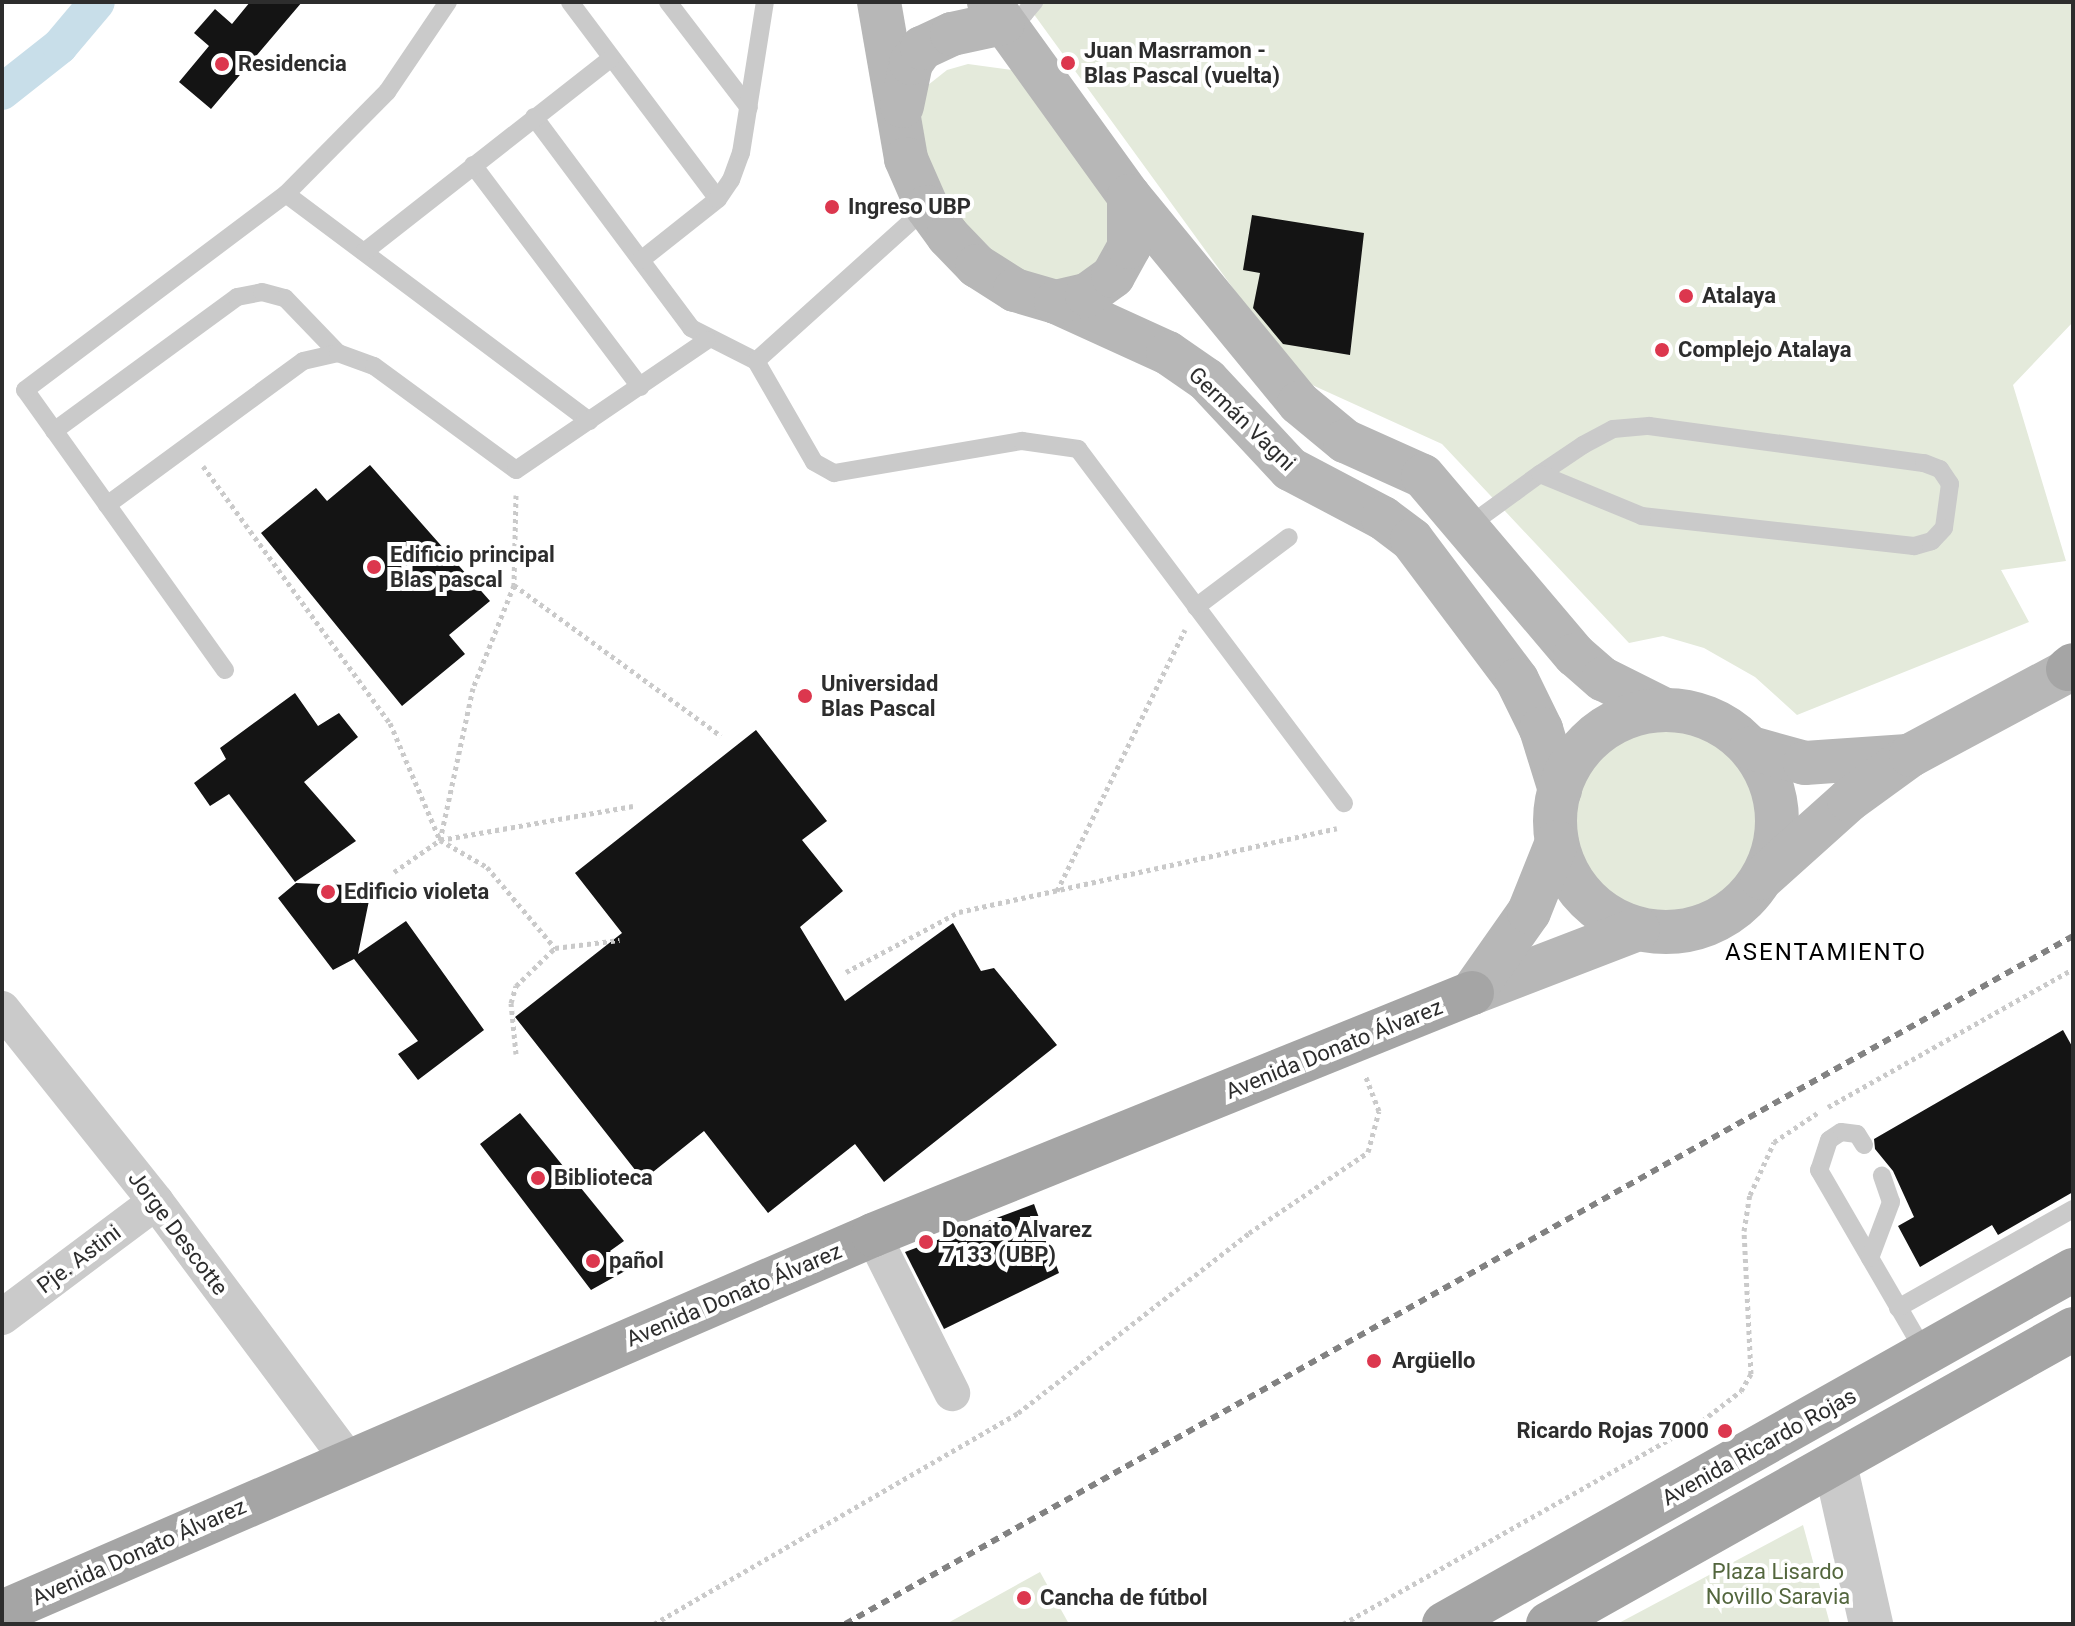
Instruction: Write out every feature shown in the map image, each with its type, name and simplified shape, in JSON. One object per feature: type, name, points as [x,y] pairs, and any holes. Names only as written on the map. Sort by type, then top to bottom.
[{"type":"main road","name":"Germán Vagni","points":[[879,2],[906,159],[927,207],[977,266],[1015,290],[1056,302],[1168,353],[1207,380],[1290,469],[1383,518],[1412,540],[1517,680],[1541,729],[1560,790]]},
{"type":"main road","points":[[901,125],[903,87],[922,48],[1009,9],[1129,196],[1320,425],[1423,476],[1575,655],[1603,679],[1663,709],[1711,719],[1751,748],[1765,768],[1778,816],[1776,841],[1762,879]]},
{"type":"main road","points":[[1056,302],[1087,295],[1113,276],[1129,247],[1129,196]]},
{"type":"main road","points":[[1557,842],[1569,875],[1591,903],[1638,929],[1678,932],[1708,924],[1735,909],[1762,879],[1849,800],[1911,755],[2071,667]]},
{"type":"main road","points":[[1472,993],[1529,912],[1557,842],[1560,790],[1575,758],[1597,734],[1624,718],[1663,709]]},
{"type":"main road","points":[[1751,748],[1805,763],[1852,764],[1911,755]]},
{"type":"main road","name":"Avenida Donato Álvarez","points":[[2,1612],[873,1235],[1638,929]]},
{"type":"main road","name":"Avenida Ricardo Rojas","points":[[1444,1624],[2073,1270]]},
{"type":"main road","points":[[1835,1464],[1839,1440],[1850,1422],[1940,1370],[1977,1324]]},
{"type":"main road","points":[[1548,1624],[2073,1329]]},
{"type":"street","name":"Jorge Descotte","points":[[2,1009],[156,1202],[349,1461]]},
{"type":"street","name":"Pje. Astini","points":[[2,1317],[156,1202]]},
{"type":"street","points":[[873,1235],[952,1393]]},
{"type":"street","points":[[1835,1464],[1871,1624]]},
{"type":"lane","points":[[225,670],[25,390],[286,194],[387,92],[448,2]]},
{"type":"lane","points":[[570,2],[718,199]]},
{"type":"lane","points":[[668,2],[749,108]]},
{"type":"lane","points":[[641,260],[718,199],[741,153],[765,2]]},
{"type":"lane","points":[[364,252],[611,58]]},
{"type":"lane","points":[[534,117],[691,328],[707,340],[756,361],[814,462],[834,473],[1022,441],[1078,449],[1344,803]]},
{"type":"lane","points":[[473,165],[640,387]]},
{"type":"lane","points":[[286,194],[589,421]]},
{"type":"lane","points":[[756,361],[927,207]]},
{"type":"lane","points":[[54,431],[237,297],[262,292],[285,298],[338,353],[374,366],[516,470],[707,340]]},
{"type":"lane","points":[[107,505],[303,361],[338,353]]},
{"type":"lane","points":[[1467,527],[1540,474],[1613,429],[1649,426],[1924,463],[1940,469],[1950,484],[1944,528],[1932,541],[1914,546],[1642,516],[1540,474]]},
{"type":"lane","points":[[1196,607],[1289,537]]},
{"type":"lane","points":[[1864,1145],[1857,1134],[1841,1132],[1829,1140],[1819,1170],[1925,1353]]},
{"type":"lane","points":[[1870,1258],[1891,1202],[1882,1176]]},
{"type":"lane","points":[[1898,1308],[2073,1209]]},
{"type":"path","points":[[188,446],[390,723],[440,840],[487,867],[555,948]]},
{"type":"path","points":[[440,840],[473,688],[514,585],[516,470]]},
{"type":"path","points":[[514,585],[721,736]]},
{"type":"path","points":[[1056,891],[1196,607]]},
{"type":"path","points":[[846,972],[959,912],[1337,827],[1344,803]]},
{"type":"path","points":[[394,872],[440,840],[633,806]]},
{"type":"path","points":[[516,1054],[511,1003],[516,986],[555,948],[620,940]]},
{"type":"path","points":[[1343,1624],[1731,1401],[1751,1374],[1746,1211],[1760,1164],[1774,1142],[2073,969]]},
{"type":"path","points":[[654,1624],[1018,1413],[1249,1233],[1368,1152],[1379,1111],[1352,1042]]},
{"type":"green space","name":"Complejo Atalaya","points":[[1025,2],[2073,2],[2073,322],[2013,385],[2066,561],[2001,570],[2029,622],[1797,715],[1755,677],[1704,648],[1663,636],[1629,643],[1442,444],[1299,379]]},
{"type":"green space","points":[[968,64],[1012,70],[1125,224],[1083,286],[1016,274],[943,201],[915,146],[923,89],[947,70]]},
{"type":"green space","points":[[1669,726],[1706,733],[1737,754],[1758,785],[1765,822],[1758,859],[1737,890],[1706,911],[1669,918],[1632,911],[1601,890],[1580,859],[1573,822],[1580,785],[1601,754],[1632,733]]},
{"type":"green space","name":"Plaza Lisardo Novillo Saravia","points":[[1803,1525],[1830,1624],[1617,1624]]},
{"type":"green space","name":"Cancha de fútbol","points":[[1040,1572],[1069,1624],[946,1624]]},
{"type":"building","name":"Residencia","points":[[250,2],[302,2],[211,109],[179,82],[209,46],[194,33],[215,9],[232,24]]},
{"type":"building","points":[[1252,215],[1364,233],[1350,355],[1283,344],[1253,308],[1260,273],[1243,270]]},
{"type":"building","name":"Edificio principal Blas pascal","points":[[370,465],[490,601],[449,635],[465,654],[402,706],[261,533],[316,488],[327,501]]},
{"type":"building","points":[[295,693],[318,726],[339,713],[358,737],[304,782],[356,841],[295,882],[229,794],[210,806],[194,783],[226,759],[220,748]]},
{"type":"building","points":[[756,730],[827,821],[802,840],[843,891],[800,927],[845,1001],[953,923],[981,971],[994,968],[1057,1045],[884,1182],[855,1144],[768,1213],[704,1131],[643,1180],[515,1017],[622,933],[575,873]]},
{"type":"building","points":[[296,883],[372,886],[358,954],[406,921],[484,1030],[418,1080],[398,1054],[418,1041],[354,959],[333,970],[278,898]]},
{"type":"building","points":[[2063,1030],[2073,1048],[2073,1192],[1998,1235],[1992,1225],[1920,1267],[1898,1226],[1914,1217],[1893,1171],[1875,1149],[1874,1139]]},
{"type":"building","name":"Biblioteca","points":[[520,1113],[624,1241],[610,1251],[625,1271],[591,1290],[480,1144]]},
{"type":"building","points":[[1034,1204],[1059,1273],[944,1329],[905,1252]]},
{"type":"waterway","points":[[2,92],[60,46],[97,2]]},
{"type":"railway","points":[[845,1624],[2073,936]]},
{"type":"place","name":"Juan Masrramon - Blas Pascal (vuelta)","points":[[1068,63]]},
{"type":"place","name":"Residencia","points":[[222,64]]},
{"type":"place","name":"Ingreso UBP","points":[[832,207]]},
{"type":"place","name":"Atalaya","points":[[1686,296]]},
{"type":"place","name":"Complejo Atalaya","points":[[1662,350]]},
{"type":"place","name":"Edificio principal Blas pascal","points":[[374,567]]},
{"type":"place","name":"Universidad Blas Pascal","points":[[805,696]]},
{"type":"place","name":"Edificio violeta","points":[[328,892]]},
{"type":"place","name":"Biblioteca","points":[[538,1178]]},
{"type":"place","name":"Donato Alvarez 7133 (UBP)","points":[[926,1242]]},
{"type":"place","name":"pañol","points":[[593,1261]]},
{"type":"place","name":"Argüello","points":[[1374,1361]]},
{"type":"place","name":"Ricardo Rojas 7000","points":[[1725,1431]]},
{"type":"place","name":"Cancha de fútbol","points":[[1024,1598]]},
{"type":"district","name":"ASENTAMIENTO","points":[[1826,953]]}]
